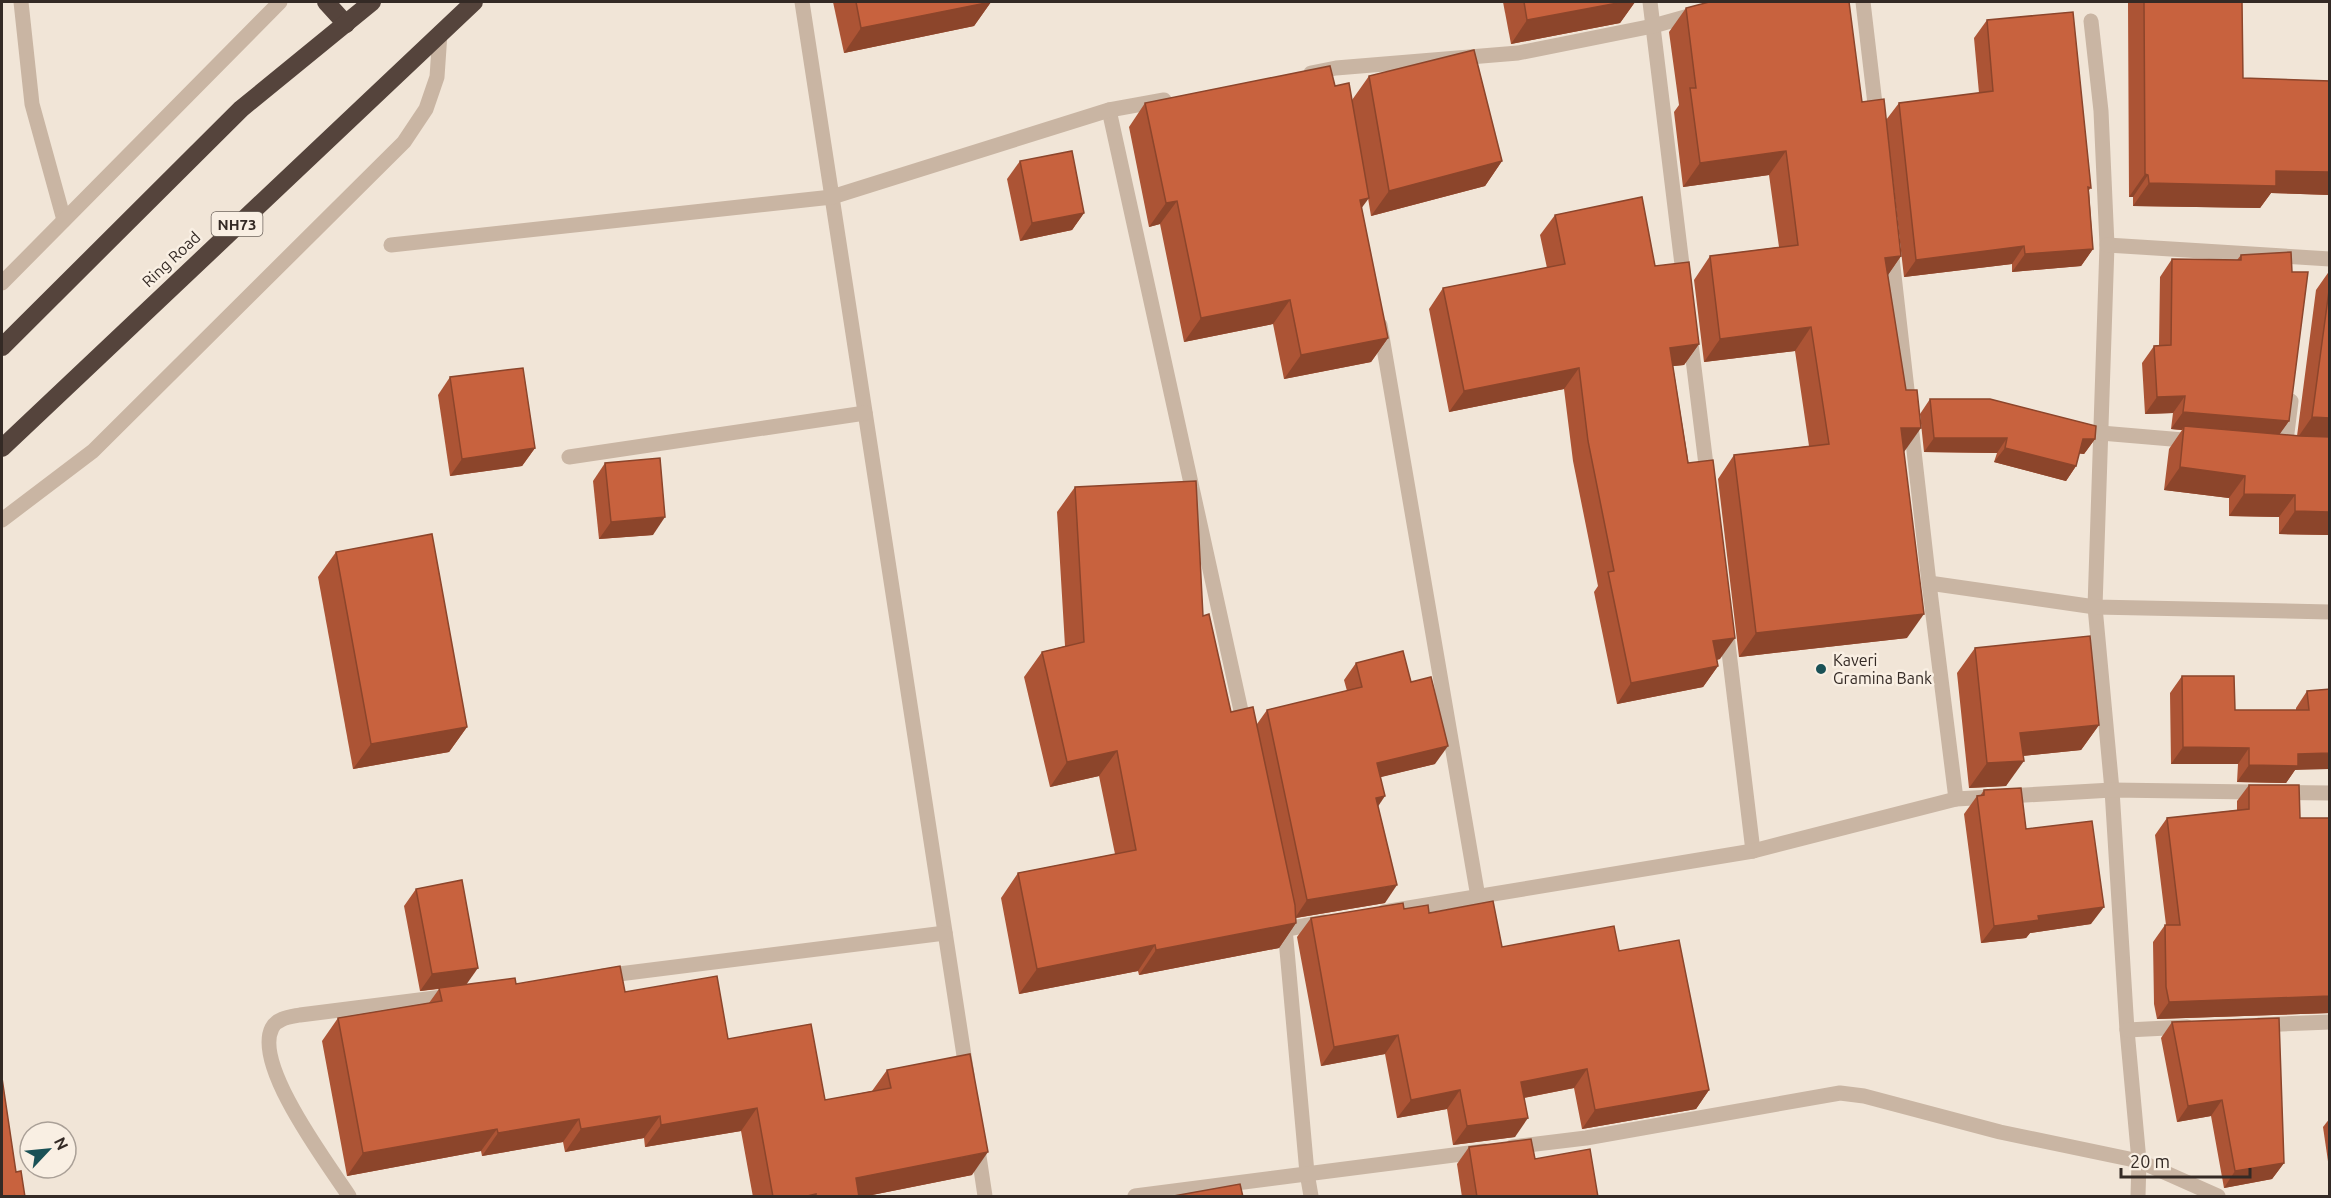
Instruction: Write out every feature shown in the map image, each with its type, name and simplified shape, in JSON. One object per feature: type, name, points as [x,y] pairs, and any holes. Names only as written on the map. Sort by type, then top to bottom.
[{"type":"highway","points":[[326,2],[346,24]]},
{"type":"highway","points":[[2,347],[241,109],[372,2]]},
{"type":"highway","name":"Ring Road","points":[[2,448],[474,2]]},
{"type":"street","points":[[21,2],[32,104],[64,220]]},
{"type":"street","points":[[2,283],[280,2]]},
{"type":"street","points":[[802,2],[970,1093]]},
{"type":"street","points":[[1650,2],[1686,297]]},
{"type":"street","points":[[1863,2],[1878,132]]},
{"type":"street","points":[[1302,74],[1337,74],[1518,53],[1653,26],[1709,11]]},
{"type":"street","points":[[2091,21],[2102,111],[2107,245],[2095,607],[2112,790],[2127,1030],[2139,1161],[2138,1197]]},
{"type":"street","points":[[2,520],[93,450],[404,142],[426,109],[437,77],[440,33]]},
{"type":"street","points":[[391,245],[832,197],[1109,110],[1177,98]]},
{"type":"street","points":[[1109,110],[1248,741]]},
{"type":"street","points":[[1890,239],[1956,799]]},
{"type":"street","points":[[2107,245],[2309,265],[2330,259]]},
{"type":"street","points":[[1378,313],[1478,897]]},
{"type":"street","points":[[1689,321],[1710,498]]},
{"type":"street","points":[[2285,448],[2293,389]]},
{"type":"street","points":[[569,457],[865,412]]},
{"type":"street","points":[[2101,433],[2204,442]]},
{"type":"street","points":[[1929,583],[2095,607],[2330,612]]},
{"type":"street","points":[[1724,615],[1753,851]]},
{"type":"street","points":[[1365,915],[1753,851],[1956,799],[2112,790],[2330,793]]},
{"type":"street","points":[[1282,905],[1287,928],[1307,1173],[1311,1197]]},
{"type":"street","points":[[1287,928],[1343,919]]},
{"type":"street","points":[[593,978],[945,933]]},
{"type":"street","points":[[350,1197],[286,1098],[272,1067],[268,1044],[272,1027],[281,1019],[300,1015],[464,994]]},
{"type":"street","points":[[2246,1025],[2330,1022]]},
{"type":"street","points":[[2127,1030],[2199,1027]]},
{"type":"street","points":[[1135,1197],[1586,1138],[1840,1093],[1864,1096],[2000,1132],[2139,1161],[2218,1197]]},
{"type":"street","points":[[975,1128],[985,1197]]},
{"type":"building","points":[[856,2],[991,2],[861,28]]},
{"type":"building","points":[[1524,2],[1623,2],[1527,20]]},
{"type":"building","points":[[1709,2],[1849,2],[1862,102],[1884,99],[1901,256],[1885,258],[1906,390],[1917,390],[1921,428],[1901,428],[1924,614],[1756,633],[1734,455],[1829,444],[1811,327],[1720,339],[1710,256],[1798,245],[1786,151],[1700,163],[1690,88],[1696,88],[1686,8]]},
{"type":"building","points":[[2144,2],[2242,2],[2243,78],[2330,81],[2330,172],[2276,171],[2276,186],[2149,183],[2148,175],[2145,174]]},
{"type":"building","points":[[2073,12],[2091,188],[2088,187],[2093,249],[2025,254],[2024,246],[1916,260],[1899,103],[1993,91],[1987,20]]},
{"type":"building","points":[[1474,50],[1502,161],[1389,191],[1369,76]]},
{"type":"building","points":[[1330,66],[1335,86],[1349,83],[1369,198],[1360,200],[1388,338],[1301,355],[1290,300],[1201,318],[1177,201],[1166,203],[1145,103]]},
{"type":"building","points":[[1072,151],[1084,213],[1032,223],[1020,161]]},
{"type":"building","points":[[1642,197],[1655,266],[1689,262],[1699,344],[1670,348],[1688,463],[1713,460],[1735,638],[1713,641],[1718,666],[1631,683],[1608,572],[1614,571],[1588,441],[1579,368],[1464,391],[1443,288],[1565,264],[1555,215]]},
{"type":"building","points":[[2291,252],[2292,272],[2308,272],[2289,421],[2183,412],[2185,396],[2157,397],[2154,346],[2171,345],[2172,259],[2241,260],[2241,255]]},
{"type":"building","points":[[2330,283],[2330,418],[2312,417]]},
{"type":"building","points":[[523,368],[535,448],[462,459],[450,377]]},
{"type":"building","points":[[1930,399],[1990,399],[2096,426],[2095,439],[2083,439],[2076,466],[2005,448],[2007,438],[1934,438]]},
{"type":"building","points":[[2184,426],[2330,437],[2330,512],[2295,511],[2295,495],[2244,494],[2245,476],[2180,467]]},
{"type":"building","points":[[660,458],[665,517],[611,522],[605,463]]},
{"type":"building","points":[[1196,481],[1203,616],[1209,614],[1231,712],[1253,707],[1295,905],[1296,923],[1156,950],[1155,945],[1037,969],[1018,873],[1136,850],[1117,751],[1067,762],[1042,652],[1084,642],[1075,487]]},
{"type":"building","points":[[432,534],[467,727],[371,744],[336,552]]},
{"type":"building","points":[[2090,636],[2099,725],[2020,733],[2024,761],[1987,763],[1975,648]]},
{"type":"building","points":[[1403,651],[1411,682],[1431,677],[1448,746],[1377,763],[1385,796],[1376,798],[1397,885],[1307,900],[1267,710],[1362,687],[1356,663]]},
{"type":"building","points":[[2182,676],[2234,676],[2235,710],[2309,710],[2307,691],[2330,689],[2330,753],[2298,754],[2298,766],[2249,765],[2249,748],[2183,747]]},
{"type":"building","points":[[2249,785],[2299,785],[2300,818],[2330,818],[2330,996],[2169,1002],[2166,987],[2165,925],[2180,925],[2167,818],[2249,809]]},
{"type":"building","points":[[2021,788],[2026,829],[2092,821],[2104,907],[2038,916],[2039,920],[1994,926],[1977,796],[1984,795],[1984,790]]},
{"type":"building","points":[[462,880],[478,968],[432,974],[416,889]]},
{"type":"building","points":[[1493,901],[1502,947],[1614,926],[1619,951],[1679,940],[1709,1090],[1595,1110],[1587,1069],[1521,1082],[1528,1118],[1467,1126],[1460,1090],[1411,1100],[1398,1035],[1334,1047],[1311,918],[1403,903],[1404,909],[1428,905],[1429,913]]},
{"type":"building","points":[[620,966],[625,992],[717,976],[728,1039],[811,1024],[825,1100],[891,1088],[887,1070],[970,1054],[988,1152],[856,1178],[859,1197],[816,1197],[816,1194],[803,1197],[773,1197],[757,1108],[661,1125],[660,1116],[581,1129],[579,1119],[498,1133],[497,1129],[363,1153],[338,1018],[442,1001],[439,988],[515,978],[516,984]]},
{"type":"building","points":[[2279,1018],[2284,1163],[2235,1171],[2222,1100],[2188,1106],[2172,1022]]},
{"type":"building","points":[[2,1078],[16,1172],[18,1172],[18,1180],[22,1180],[25,1197],[2,1197]]},
{"type":"building","points":[[1531,1139],[1535,1159],[1590,1149],[1598,1197],[1477,1197],[1469,1147]]},
{"type":"building","points":[[1240,1184],[1243,1197],[1168,1197]]},
{"type":"place","name":"Kaveri Gramina Bank","points":[[1821,669]]}]
